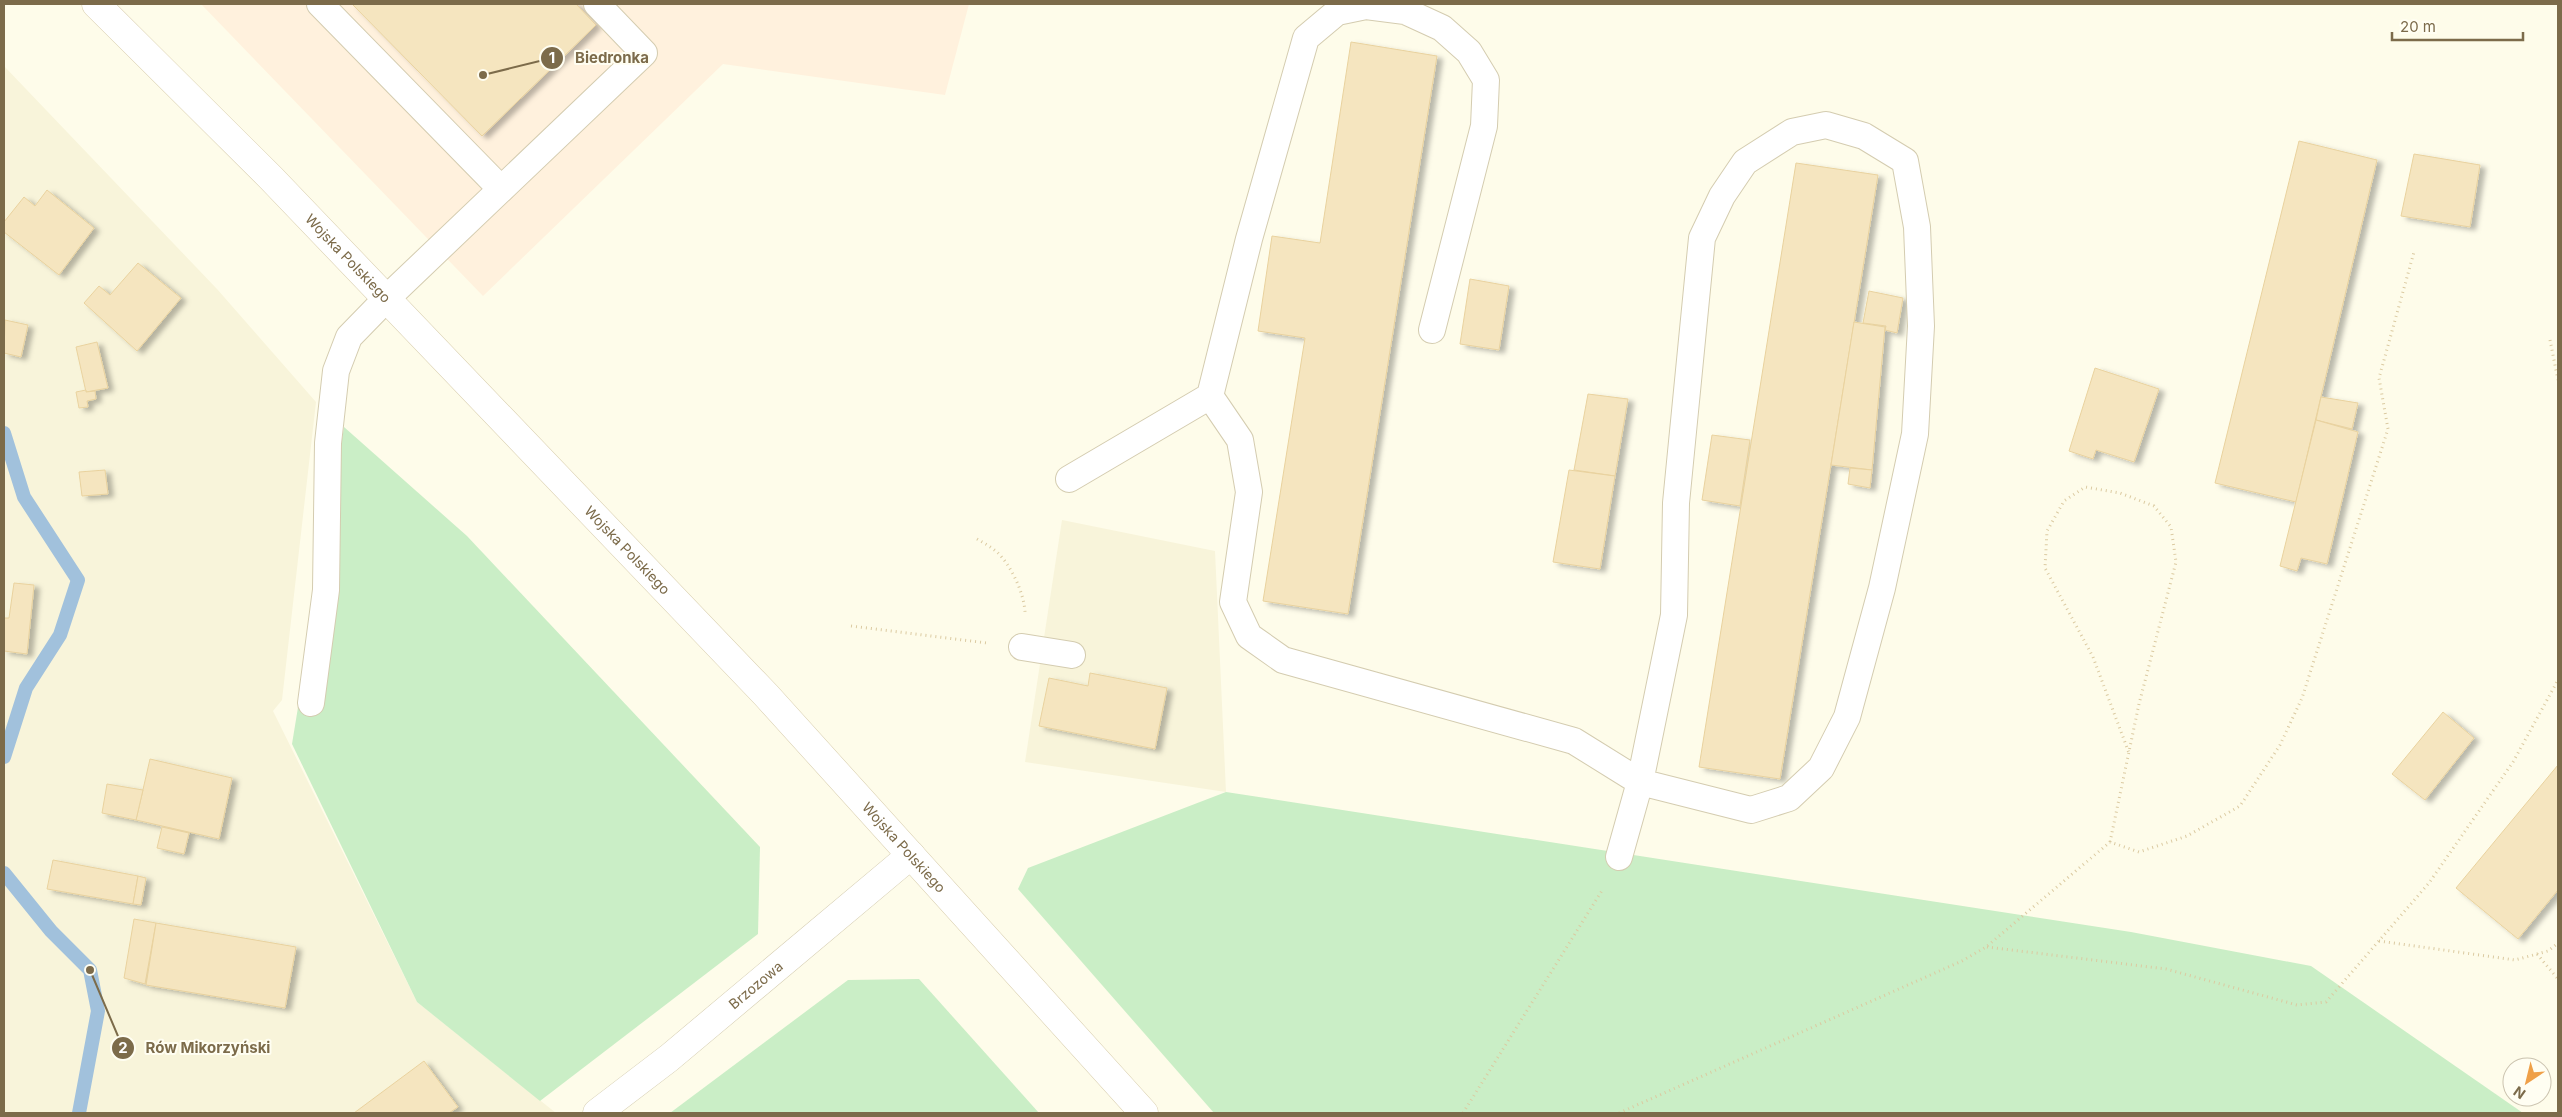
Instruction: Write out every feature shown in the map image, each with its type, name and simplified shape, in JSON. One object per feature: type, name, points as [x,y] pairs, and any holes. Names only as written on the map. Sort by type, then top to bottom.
[{"type":"street","name":"Wojska Polskiego","points":[[96,4],[271,178],[766,695],[1144,1113]]},
{"type":"street","name":"Brzozowa","points":[[597,1113],[669,1058],[911,855]]},
{"type":"lane","points":[[320,4],[501,189]]},
{"type":"lane","points":[[311,703],[326,590],[328,443],[336,371],[349,337],[386,299],[644,52],[597,4]]},
{"type":"lane","points":[[1069,479],[1210,396],[1249,239],[1306,38],[1337,12],[1366,6],[1405,11],[1442,28],[1469,52],[1486,80],[1484,126],[1432,330]]},
{"type":"lane","points":[[1210,396],[1240,440],[1249,492],[1232,602],[1249,636],[1283,660],[1574,741],[1640,782],[1751,810],[1789,798],[1821,768],[1847,717],[1882,588],[1915,434],[1921,326],[1917,227],[1905,161],[1864,136],[1826,125],[1792,132],[1745,162],[1722,196],[1702,238],[1676,503],[1674,615],[1640,782],[1619,857]]},
{"type":"lane","points":[[1022,647],[1072,655]]},
{"type":"path","points":[[2110,842],[2139,852],[2187,836],[2240,806],[2280,745],[2302,698],[2388,429],[2379,378],[2414,252]]},
{"type":"path","points":[[2550,340],[2558,380]]},
{"type":"path","points":[[1618,1113],[1962,960],[1986,947],[2110,842],[2129,753],[2176,562],[2171,527],[2154,506],[2120,493],[2085,487],[2064,500],[2047,531],[2045,568],[2093,657],[2129,753]]},
{"type":"path","points":[[852,626],[1022,647],[1025,609],[1022,593],[998,552],[977,539]]},
{"type":"path","points":[[1986,947],[2166,969],[2297,1005],[2326,1002],[2429,884],[2513,762],[2558,680]]},
{"type":"path","points":[[1463,1113],[1594,905],[1619,857]]},
{"type":"path","points":[[2378,941],[2515,960],[2548,951],[2558,942]]},
{"type":"path","points":[[2537,954],[2558,979]]},
{"type":"shaded area","points":[[201,4],[969,4],[945,95],[723,64],[483,296]]},
{"type":"shaded area","points":[[4,66],[217,289],[316,402],[282,700],[273,711],[417,1002],[556,1113],[4,1113]]},
{"type":"shaded area","points":[[1062,520],[1215,551],[1226,792],[1025,762]]},
{"type":"green space","points":[[344,427],[467,536],[760,847],[758,934],[540,1101],[417,1002],[292,744]]},
{"type":"green space","points":[[1226,792],[2131,932],[2311,966],[2502,1098],[2502,1107],[2514,1107],[2523,1113],[1214,1113],[1018,889],[1028,868]]},
{"type":"green space","points":[[919,979],[1039,1113],[670,1113],[848,980]]},
{"type":"building","points":[[352,4],[576,4],[596,25],[482,136]]},
{"type":"building","points":[[1351,42],[1437,56],[1348,614],[1263,601],[1305,338],[1258,331],[1272,236],[1320,243]]},
{"type":"building","points":[[2299,141],[2377,160],[2296,502],[2215,483]]},
{"type":"building","points":[[2414,154],[2480,165],[2470,227],[2401,216]]},
{"type":"building","points":[[1796,163],[1878,175],[1780,779],[1699,767]]},
{"type":"building","points":[[47,190],[94,228],[59,275],[4,232],[4,222],[24,197],[35,206]]},
{"type":"building","points":[[138,263],[181,298],[137,351],[84,303],[99,286],[110,295]]},
{"type":"building","points":[[1470,279],[1509,286],[1499,350],[1460,344]]},
{"type":"building","points":[[1869,291],[1903,298],[1897,333],[1885,330],[1886,326],[1863,323]]},
{"type":"building","points":[[5,320],[28,325],[21,357],[4,353]]},
{"type":"building","points":[[1854,322],[1885,327],[1872,470],[1831,465]]},
{"type":"building","points":[[97,342],[108,388],[86,392],[76,347]]},
{"type":"building","points":[[2095,368],[2159,389],[2134,462],[2096,450],[2093,459],[2069,451]]},
{"type":"building","points":[[86,390],[86,392],[95,391],[96,399],[87,401],[88,407],[79,408],[76,392]]},
{"type":"building","points":[[1588,394],[1628,399],[1615,476],[1574,470]]},
{"type":"building","points":[[2321,397],[2358,403],[2352,429],[2316,420]]},
{"type":"building","points":[[2316,420],[2358,432],[2327,564],[2301,558],[2297,571],[2280,566]]},
{"type":"building","points":[[1712,435],[1750,440],[1740,506],[1702,500]]},
{"type":"building","points":[[1850,468],[1872,470],[1870,488],[1848,484]]},
{"type":"building","points":[[105,470],[108,494],[82,496],[79,472]]},
{"type":"building","points":[[1569,470],[1615,476],[1600,569],[1553,562]]},
{"type":"building","points":[[14,583],[34,585],[27,654],[4,651],[4,618],[9,618]]},
{"type":"building","points":[[1090,673],[1167,688],[1155,749],[1039,726],[1049,678],[1088,686]]},
{"type":"building","points":[[2443,712],[2474,738],[2425,800],[2392,774]]},
{"type":"building","points":[[150,759],[232,778],[219,839],[136,820]]},
{"type":"building","points":[[2558,765],[2558,890],[2518,939],[2456,888]]},
{"type":"building","points":[[107,784],[143,790],[136,820],[102,813]]},
{"type":"building","points":[[162,827],[189,833],[184,854],[157,848]]},
{"type":"building","points":[[53,860],[138,876],[133,904],[47,889]]},
{"type":"building","points":[[138,876],[146,878],[141,905],[133,904]]},
{"type":"building","points":[[134,919],[156,923],[145,984],[124,978]]},
{"type":"building","points":[[156,923],[296,947],[285,1008],[146,985]]},
{"type":"building","points":[[424,1061],[458,1107],[449,1113],[354,1113]]},
{"type":"waterway","points":[[4,433],[24,497],[78,580],[60,635],[26,688],[4,757]]},
{"type":"waterway","points":[[4,873],[51,931],[90,970],[98,1011],[79,1113]]},
{"type":"place","name":"Biedronka","points":[[483,75]]},
{"type":"place","name":"Rów Mikorzyński","points":[[90,970]]}]
